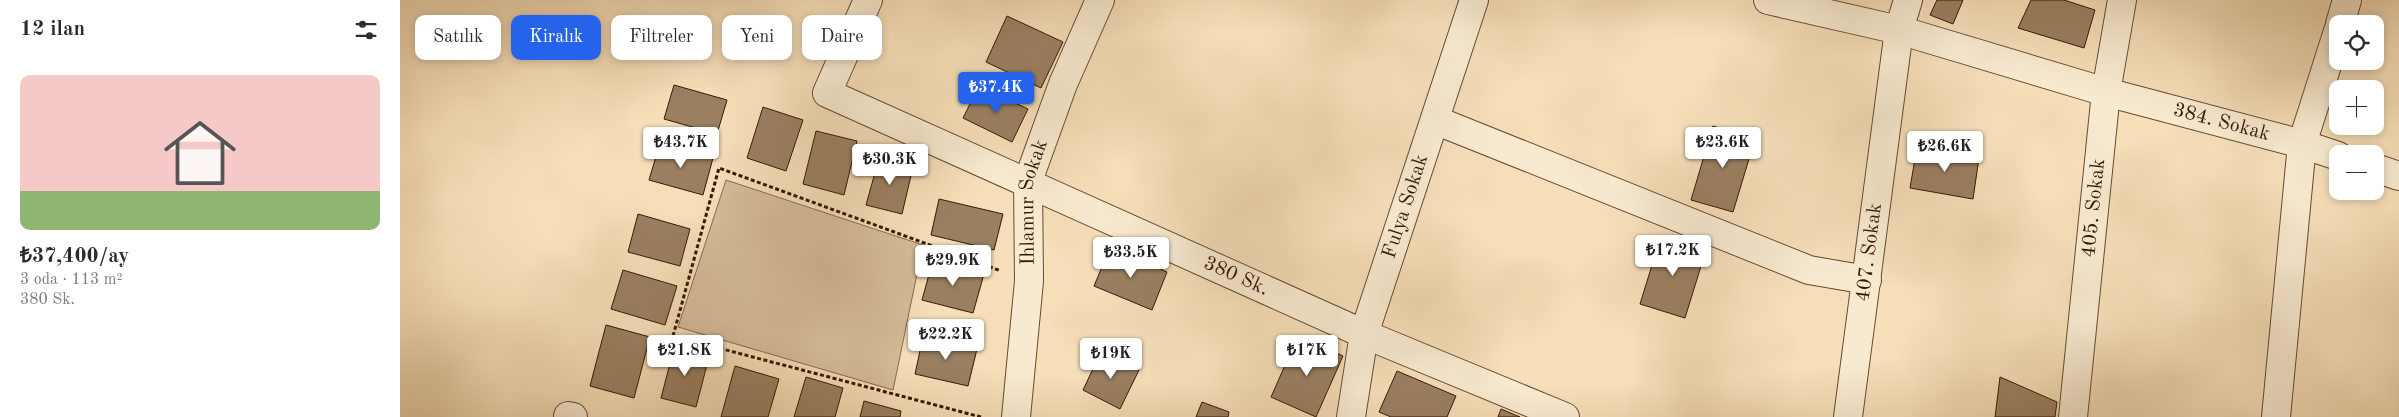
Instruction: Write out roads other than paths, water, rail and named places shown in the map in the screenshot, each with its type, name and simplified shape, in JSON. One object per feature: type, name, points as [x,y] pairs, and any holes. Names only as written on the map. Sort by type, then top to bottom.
[{"type":"street","name":"380 Sk.","points":[[868,0],[828,92],[1364,334],[1565,417]]},
{"type":"street","name":"Ihlamur Sokak","points":[[1016,417],[1029,281],[1028,181],[1063,84],[1100,0]]},
{"type":"street","name":"Fulya Sokak","points":[[1351,417],[1364,334],[1474,0]]},
{"type":"street","name":"384. Sokak","points":[[1768,0],[1899,30],[2106,92],[2302,144],[2329,153]]},
{"type":"street","name":"407. Sokak","points":[[1848,417],[1899,30],[1908,0]]},
{"type":"street","name":"405. Sokak","points":[[2073,417],[2106,92],[2122,0]]},
{"type":"street","points":[[2343,15],[2347,0]]},
{"type":"street","points":[[2276,417],[2302,144],[2329,59]]},
{"type":"street","points":[[1435,120],[1809,270],[1867,280]]},
{"type":"street","points":[[2384,171],[2399,176]]}]
